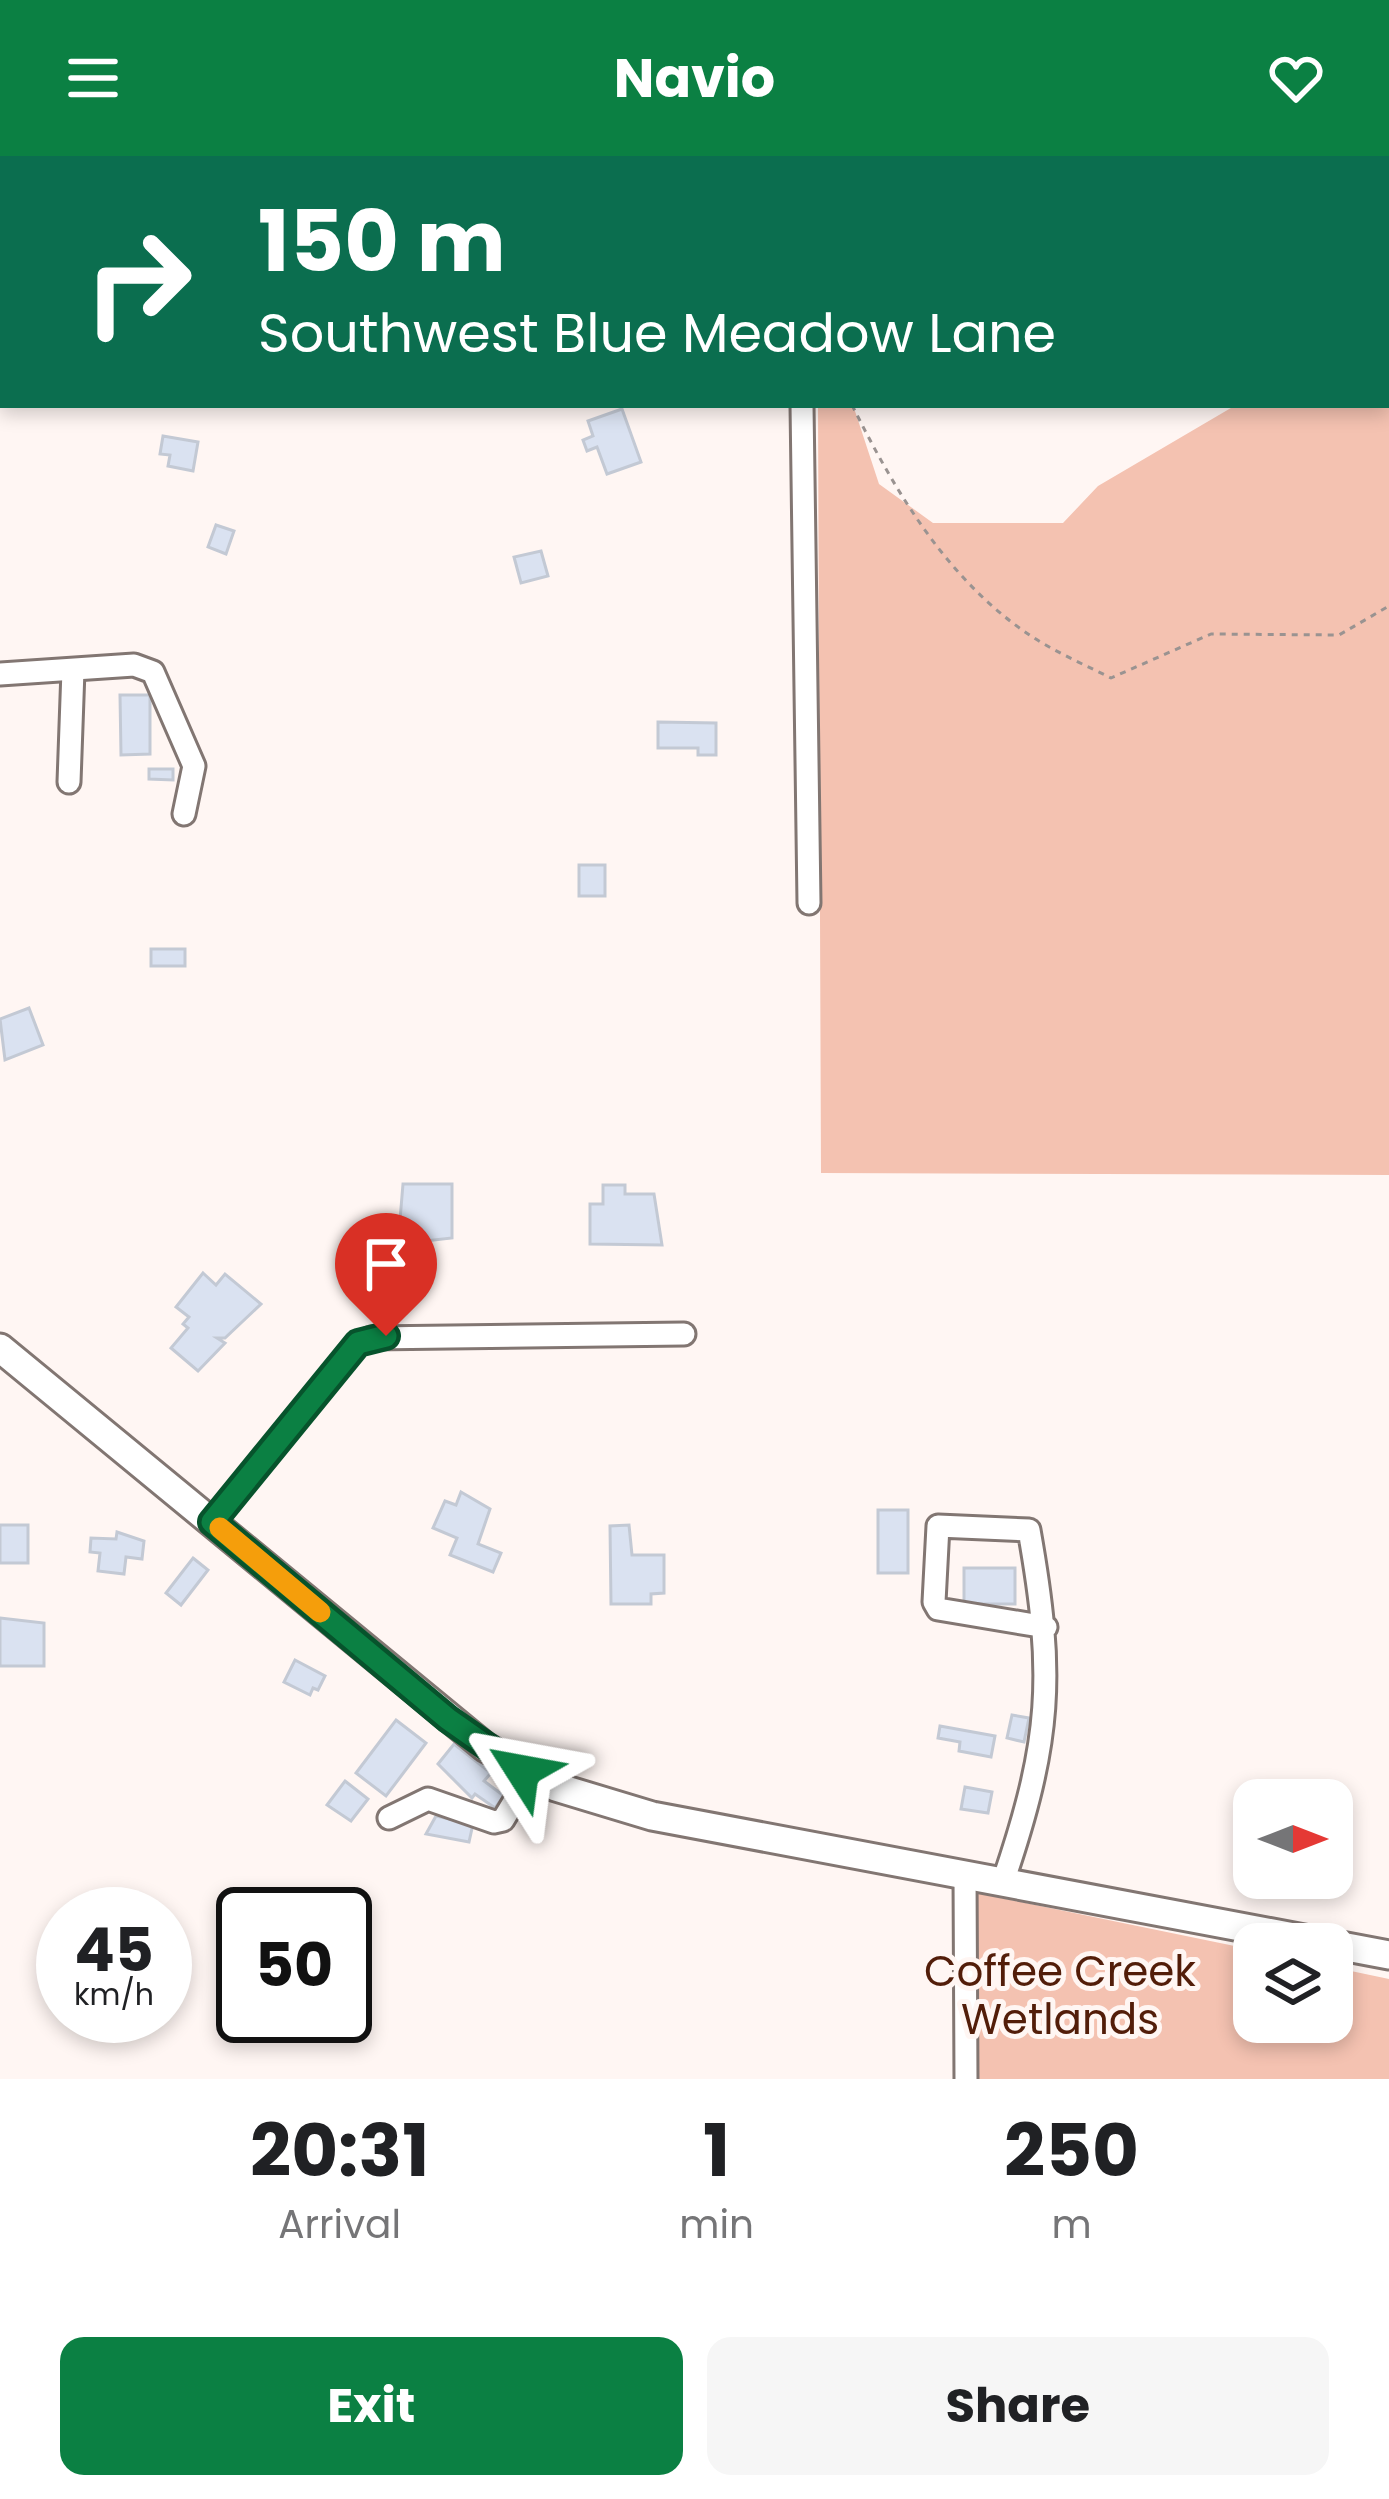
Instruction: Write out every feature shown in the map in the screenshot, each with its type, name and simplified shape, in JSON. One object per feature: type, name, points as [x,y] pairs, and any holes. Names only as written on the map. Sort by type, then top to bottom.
[{"type":"main road","points":[[0,1348],[448,1719],[530,1775],[631,1811],[1389,1955]]},
{"type":"street","points":[[802,408],[809,903]]},
{"type":"street","points":[[0,674],[134,665],[153,672],[194,766],[184,814]]},
{"type":"street","points":[[69,782],[73,670]]},
{"type":"street","points":[[212,1522],[358,1343],[386,1336],[684,1334]]},
{"type":"street","points":[[1003,1882],[1041,1758],[1046,1627],[1029,1530],[938,1526],[934,1602],[938,1609],[1046,1627]]},
{"type":"street","points":[[389,1818],[428,1799],[494,1822],[503,1820],[530,1775]]},
{"type":"street","points":[[965,1875],[966,2079]]},
{"type":"path","points":[[854,408],[890,479],[957,573],[1027,634],[1111,678],[1211,634],[1340,635],[1389,606]]},
{"type":"green space","points":[[818,408],[854,408],[879,484],[933,523],[1063,523],[1098,486],[1231,408],[1389,408],[1389,1175],[821,1173]]},
{"type":"green space","name":"Coffee Creek Wetlands","points":[[972,1892],[1233,1946],[1233,2043],[1353,2043],[1353,1971],[1389,1979],[1389,2079],[974,2079]]},
{"type":"building","points":[[622,409],[641,462],[607,474],[597,447],[587,451],[583,440],[593,436],[588,421]]},
{"type":"building","points":[[163,436],[198,442],[193,471],[168,466],[170,455],[160,454]]},
{"type":"building","points":[[216,525],[234,531],[226,554],[208,547]]},
{"type":"building","points":[[541,551],[548,576],[521,583],[514,557]]},
{"type":"building","points":[[120,695],[150,695],[150,754],[121,755]]},
{"type":"building","points":[[658,722],[716,723],[716,755],[698,755],[698,748],[658,748]]},
{"type":"building","points":[[149,769],[173,769],[173,780],[149,779]]},
{"type":"building","points":[[579,865],[605,865],[605,896],[579,896]]},
{"type":"building","points":[[151,949],[185,949],[185,966],[151,966]]},
{"type":"building","points":[[29,1008],[43,1045],[5,1060],[0,1019]]},
{"type":"building","points":[[403,1184],[452,1184],[452,1238],[398,1244]]},
{"type":"building","points":[[603,1185],[625,1185],[625,1194],[654,1194],[662,1245],[590,1244],[590,1204],[603,1204]]},
{"type":"building","points":[[203,1273],[216,1285],[225,1274],[261,1304],[225,1338],[217,1338],[225,1343],[198,1371],[171,1348],[188,1328],[183,1324],[189,1317],[176,1307]]},
{"type":"building","points":[[461,1492],[490,1509],[478,1544],[501,1553],[493,1572],[450,1555],[457,1538],[433,1528],[445,1501],[456,1505]]},
{"type":"building","points":[[878,1510],[908,1510],[908,1573],[878,1573]]},
{"type":"building","points":[[0,1525],[28,1525],[28,1563],[0,1563]]},
{"type":"building","points":[[629,1525],[632,1555],[664,1555],[664,1593],[651,1594],[651,1604],[611,1604],[610,1526]]},
{"type":"building","points":[[117,1532],[144,1541],[142,1559],[126,1557],[124,1574],[98,1571],[100,1553],[90,1552],[91,1538],[116,1539]]},
{"type":"building","points":[[193,1558],[208,1570],[181,1605],[166,1593]]},
{"type":"building","points":[[964,1568],[1015,1568],[1015,1604],[964,1604]]},
{"type":"building","points":[[0,1618],[44,1623],[44,1666],[0,1666]]},
{"type":"building","points":[[295,1660],[325,1676],[310,1695],[284,1682]]},
{"type":"building","points":[[1012,1715],[1029,1718],[1024,1742],[1007,1738]]},
{"type":"building","points":[[396,1720],[426,1743],[386,1796],[356,1773]]},
{"type":"building","points":[[940,1726],[995,1736],[991,1757],[959,1751],[960,1742],[938,1738]]},
{"type":"building","points":[[454,1744],[491,1773],[484,1781],[504,1796],[495,1808],[475,1794],[472,1798],[438,1764]]},
{"type":"building","points":[[345,1781],[368,1799],[351,1821],[327,1805]]},
{"type":"building","points":[[965,1787],[992,1792],[988,1813],[961,1809]]},
{"type":"building","points":[[436,1816],[473,1824],[469,1842],[426,1834]]},
{"type":"slow traffic","points":[[220,1528],[320,1612]]},
{"type":"route","points":[[386,1336],[358,1343],[212,1522],[448,1719],[522,1771]]}]
